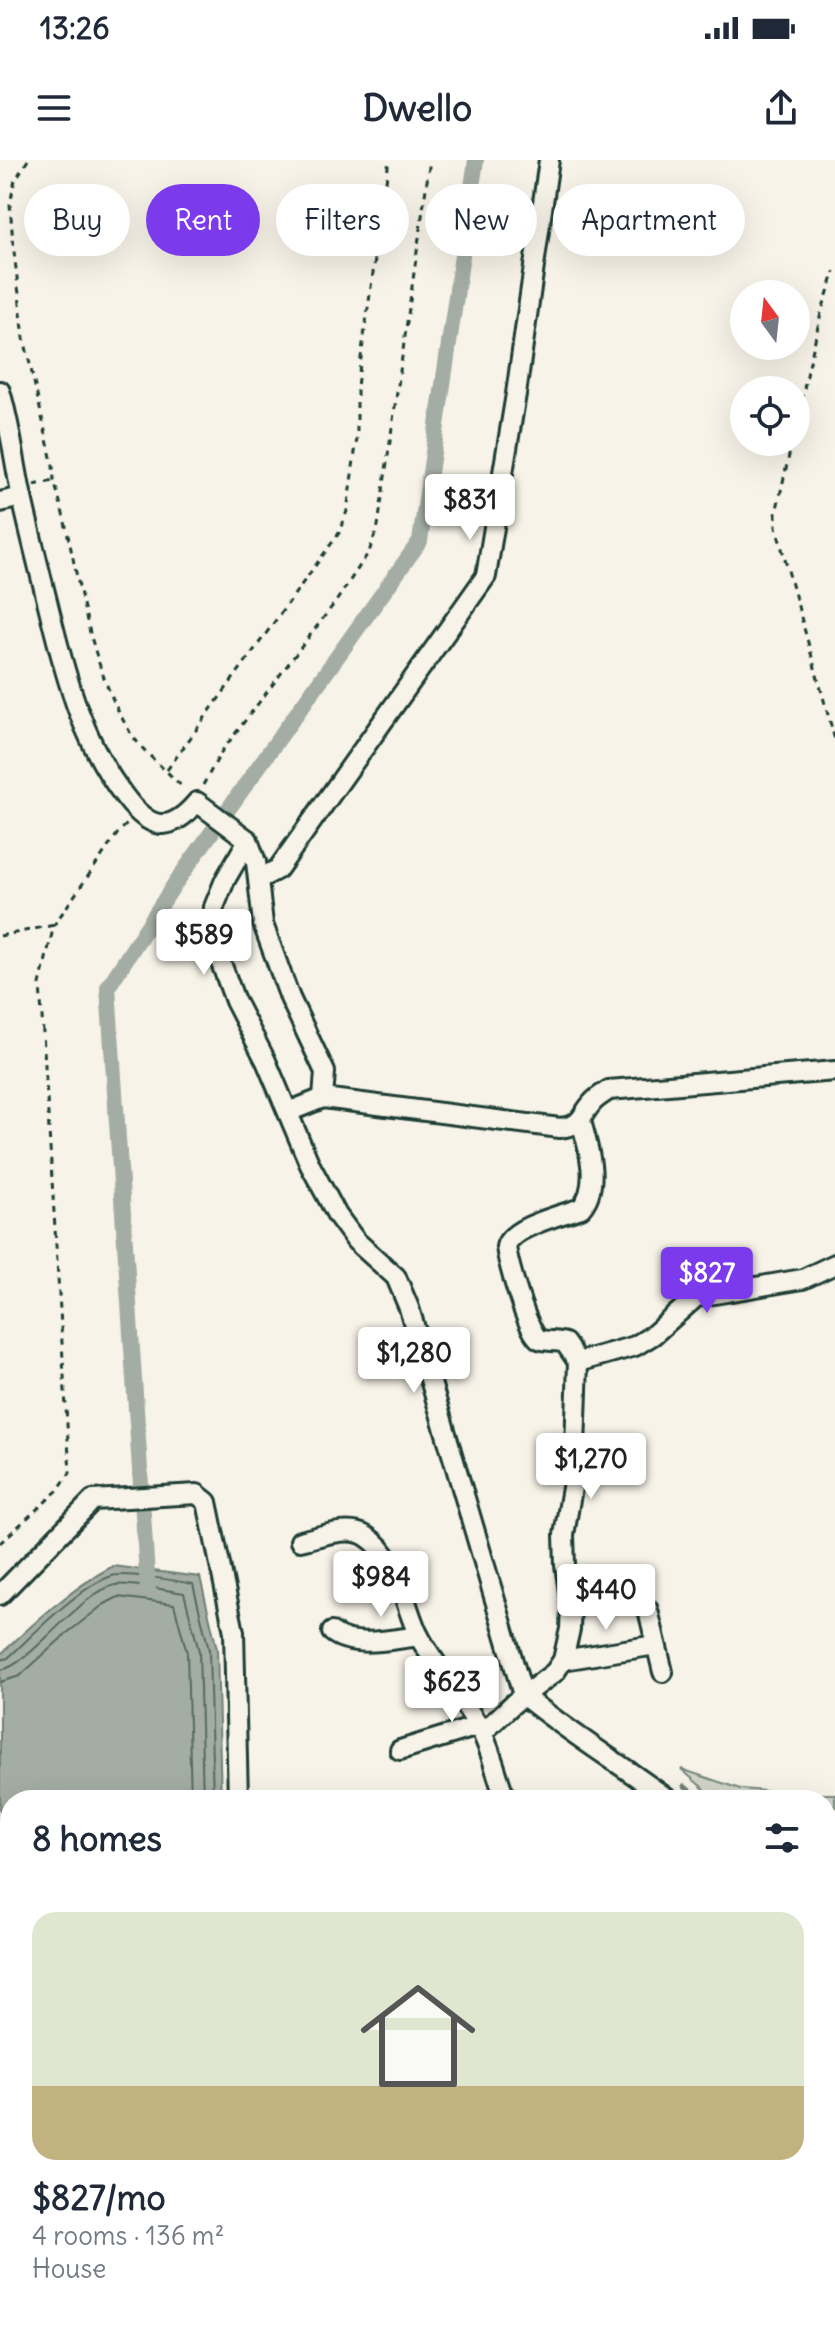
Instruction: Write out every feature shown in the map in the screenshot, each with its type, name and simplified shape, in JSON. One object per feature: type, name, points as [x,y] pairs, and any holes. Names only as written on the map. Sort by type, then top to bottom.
[{"type":"street","points":[[259,879],[278,869],[486,576],[516,394],[549,160]]},
{"type":"street","points":[[0,391],[22,497],[71,693],[85,730],[107,774],[139,814],[162,825],[180,819],[200,805],[244,837],[259,879],[263,924],[290,998],[325,1072],[323,1098]]},
{"type":"street","points":[[0,502],[22,497]]},
{"type":"street","points":[[244,837],[214,907],[211,928],[235,1001],[266,1061],[310,1165],[337,1215],[356,1241],[396,1277],[409,1308],[523,1695],[655,1790]]},
{"type":"street","points":[[288,1112],[323,1098],[560,1128],[581,1121],[593,1101],[609,1090],[835,1071]]},
{"type":"street","points":[[400,1750],[480,1730],[555,1672],[563,1660],[570,1629],[564,1535],[574,1476],[578,1362],[565,1343],[543,1340],[534,1332],[514,1283],[506,1247],[507,1241],[516,1232],[581,1208],[588,1199],[592,1179],[581,1121]]},
{"type":"street","points":[[578,1362],[635,1346],[653,1335],[696,1297],[803,1279],[835,1264]]},
{"type":"street","points":[[0,1595],[93,1500],[197,1494],[207,1502],[234,1632],[238,1790]]},
{"type":"street","points":[[300,1541],[341,1532],[367,1536],[389,1561],[419,1636],[480,1730],[502,1790]]},
{"type":"street","points":[[570,1597],[608,1594],[635,1597],[648,1610],[663,1672]]},
{"type":"street","points":[[332,1632],[346,1640],[419,1636]]},
{"type":"street","points":[[563,1660],[656,1645]]},
{"type":"path","points":[[28,160],[15,180],[10,204],[24,338],[54,481],[99,663],[130,733],[200,805]]},
{"type":"path","points":[[167,770],[339,533],[347,511],[357,438],[357,386],[389,160]]},
{"type":"path","points":[[200,805],[204,780],[222,751],[337,600],[369,552],[378,526],[430,160]]},
{"type":"path","points":[[807,376],[821,313],[835,271]]},
{"type":"path","points":[[789,456],[776,513],[776,527],[835,740]]},
{"type":"path","points":[[0,1543],[57,1491],[70,1473],[40,984],[54,925],[118,833],[139,814]]},
{"type":"path","points":[[0,936],[54,925]]},
{"type":"shaded area","points":[[681,1769],[740,1789],[753,1790],[705,1790]]},
{"type":"water","points":[[113,1566],[200,1577],[217,1649],[221,1790],[0,1790],[0,1655],[40,1618]]},
{"type":"waterway","points":[[148,1590],[108,987],[174,885],[420,541],[476,160]]},
{"type":"waterway","points":[[684,1786],[689,1790]]}]
